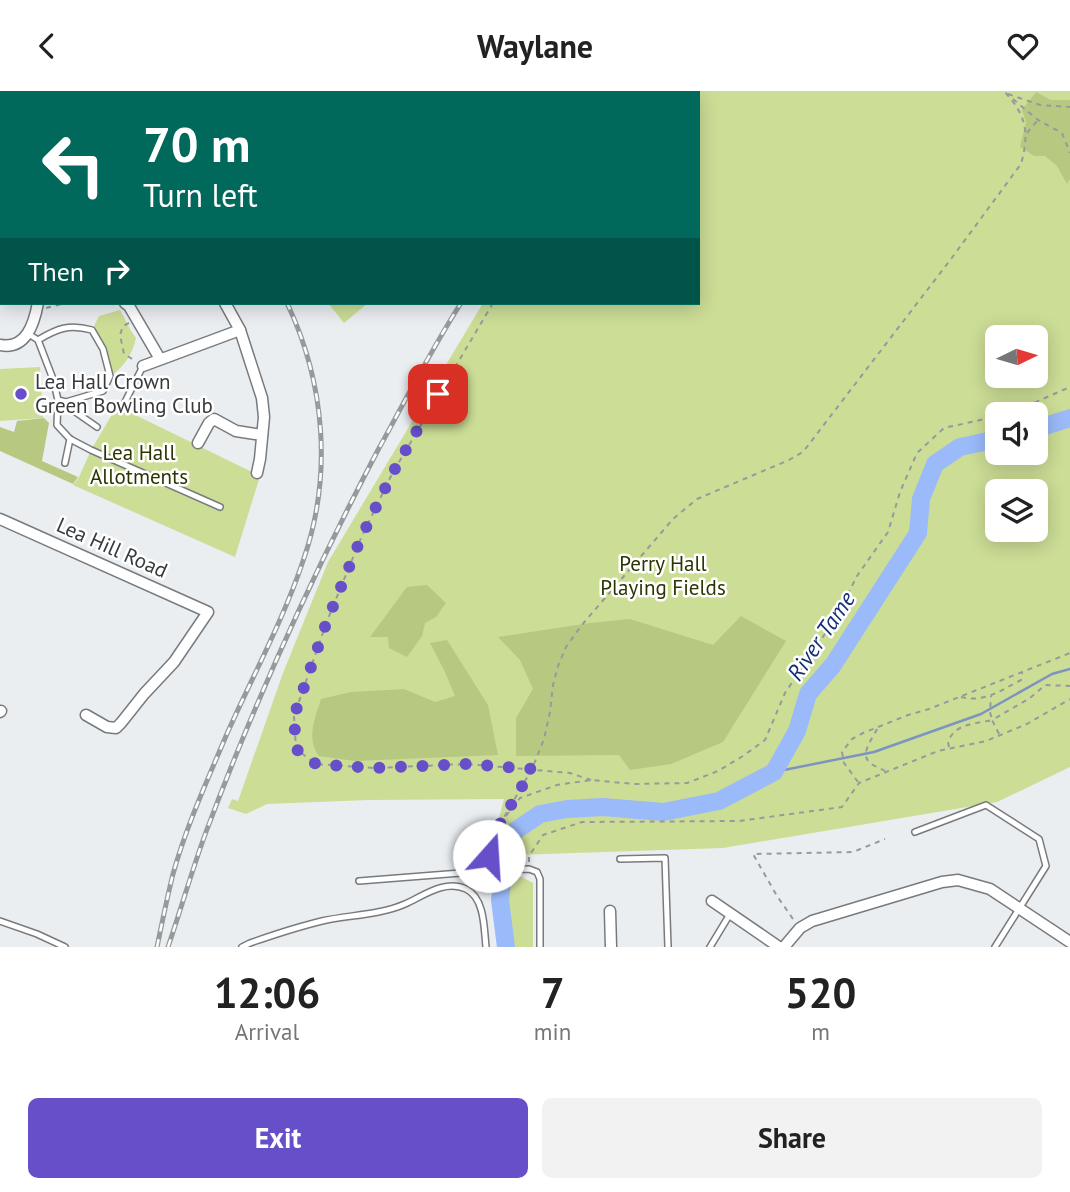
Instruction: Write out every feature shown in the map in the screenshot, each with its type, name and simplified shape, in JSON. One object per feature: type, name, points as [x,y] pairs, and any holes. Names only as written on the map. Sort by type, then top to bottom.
[{"type":"street","points":[[0,345],[11,346],[21,342],[40,305]]},
{"type":"street","points":[[128,305],[160,359]]},
{"type":"street","points":[[226,305],[240,330],[262,398],[264,417],[257,473]]},
{"type":"street","points":[[143,366],[240,330]]},
{"type":"street","points":[[198,443],[214,419],[236,431],[262,435]]},
{"type":"street","name":"Lea Hill Road","points":[[0,519],[208,612],[174,662],[116,728],[107,727],[86,715]]},
{"type":"street","points":[[712,901],[782,947],[800,928],[812,921],[942,882],[958,880],[990,890],[1070,942]]},
{"type":"street","points":[[610,911],[611,947]]},
{"type":"lane","points":[[38,340],[57,330],[77,326],[92,330],[103,349],[110,376],[103,391],[66,402],[58,400]]},
{"type":"lane","points":[[27,333],[38,340],[58,400],[57,425],[70,439],[220,507]]},
{"type":"lane","points":[[125,402],[143,366]]},
{"type":"lane","points":[[58,400],[97,427]]},
{"type":"lane","points":[[65,463],[70,439]]},
{"type":"lane","points":[[915,832],[986,805],[1038,839],[1046,866],[995,947]]},
{"type":"lane","points":[[620,859],[665,857],[668,947]]},
{"type":"lane","points":[[359,881],[529,869],[537,872],[540,879],[540,947]]},
{"type":"lane","points":[[243,947],[321,921],[403,905],[438,888],[452,886],[465,888],[476,897],[486,947]]},
{"type":"lane","points":[[710,947],[730,913]]},
{"type":"lane","points":[[0,921],[65,947]]},
{"type":"path","points":[[1005,92],[1040,105],[1070,107]]},
{"type":"path","points":[[1005,92],[1038,120],[1062,133],[1070,153]]},
{"type":"path","points":[[486,871],[492,840],[532,769],[544,739],[553,685],[566,647],[673,519],[697,499],[803,452],[1021,164],[1026,134],[1018,108],[1005,92]]},
{"type":"path","points":[[1026,134],[1038,120]]},
{"type":"path","points":[[492,305],[392,474],[361,538],[327,621],[294,716],[296,749],[316,764],[374,768],[467,764],[570,773],[591,780],[634,785],[687,783],[718,771],[765,740],[785,693],[835,619],[857,576],[888,531],[900,492],[917,453],[944,428],[1029,405],[1070,387]]},
{"type":"path","points":[[129,323],[124,326],[120,335],[124,354],[143,366]]},
{"type":"path","points":[[859,783],[845,763],[842,752],[852,739],[1070,653]]},
{"type":"path","points":[[960,696],[990,696],[1021,680],[1022,672]]},
{"type":"path","points":[[950,748],[948,742],[954,731],[963,726],[992,720],[1030,698],[1045,685],[1070,686]]},
{"type":"path","points":[[990,696],[992,720],[1000,735]]},
{"type":"path","points":[[528,856],[543,835],[582,822],[739,821],[842,807],[859,783],[938,751],[986,741],[1027,724],[1070,699]]},
{"type":"path","points":[[877,728],[868,747],[867,757],[869,762],[886,772]]},
{"type":"path","points":[[499,825],[520,798],[557,785],[591,780]]},
{"type":"path","points":[[800,928],[777,896],[753,854],[853,852],[885,839]]},
{"type":"green space","name":"Perry Hall Playing Fields","points":[[700,91],[1070,91],[1070,767],[997,802],[723,848],[489,856],[504,799],[267,804],[246,814],[228,808],[232,799],[238,801],[283,673],[328,562],[482,305],[700,305]]},
{"type":"green space","points":[[1036,92],[1051,100],[1070,100],[1070,179],[1067,184],[1057,166],[1045,156],[1034,156],[1020,147],[1026,122],[1022,110]]},
{"type":"green space","points":[[330,305],[366,305],[344,323]]},
{"type":"green space","points":[[120,310],[136,338],[128,358],[112,375],[107,350],[94,326],[99,316]]},
{"type":"green space","name":"Lea Hall Crown Green Bowling Club","points":[[40,367],[43,418],[0,421],[0,369]]},
{"type":"green space","name":"Lea Hall Allotments","points":[[117,406],[260,476],[235,557],[73,485]]},
{"type":"green space","points":[[44,418],[49,423],[42,461],[78,477],[73,484],[0,451],[0,427],[14,432],[17,421]]},
{"type":"green space","points":[[427,585],[446,603],[436,617],[425,623],[422,636],[407,657],[389,648],[388,637],[370,637],[407,587]]},
{"type":"green space","points":[[741,616],[786,641],[723,742],[671,764],[630,770],[619,755],[516,756],[516,718],[533,689],[520,660],[498,637],[630,619],[713,645]]},
{"type":"green space","points":[[447,640],[488,705],[498,755],[355,761],[319,756],[312,736],[321,699],[351,692],[404,689],[435,702],[455,696],[430,643]]},
{"type":"green space","points":[[522,877],[533,883],[533,947],[513,947],[508,904],[510,878]]},
{"type":"waterway","name":"River Tame","points":[[1048,425],[1070,418]]},
{"type":"waterway","name":"River Tame","points":[[506,947],[500,900],[505,858],[515,831],[540,814],[603,807],[663,812],[719,801],[774,772],[797,731],[808,694],[833,665],[918,533],[921,499],[935,464],[960,447],[985,442]]},
{"type":"waterway","points":[[774,772],[874,752],[981,714],[1052,674],[1070,669]]},
{"type":"railway","points":[[157,947],[173,874],[190,822],[286,605],[312,529],[321,463],[317,397],[310,365],[288,305]]},
{"type":"railway","points":[[168,947],[206,832],[244,734],[286,638],[378,450],[460,305]]},
{"type":"place","name":"Lea Hall Crown Green Bowling Club","points":[[21,394]]},
{"type":"route","points":[[438,394],[392,474],[361,538],[327,621],[294,716],[296,749],[316,764],[374,768],[467,764],[532,769],[496,831],[489,856]]}]
